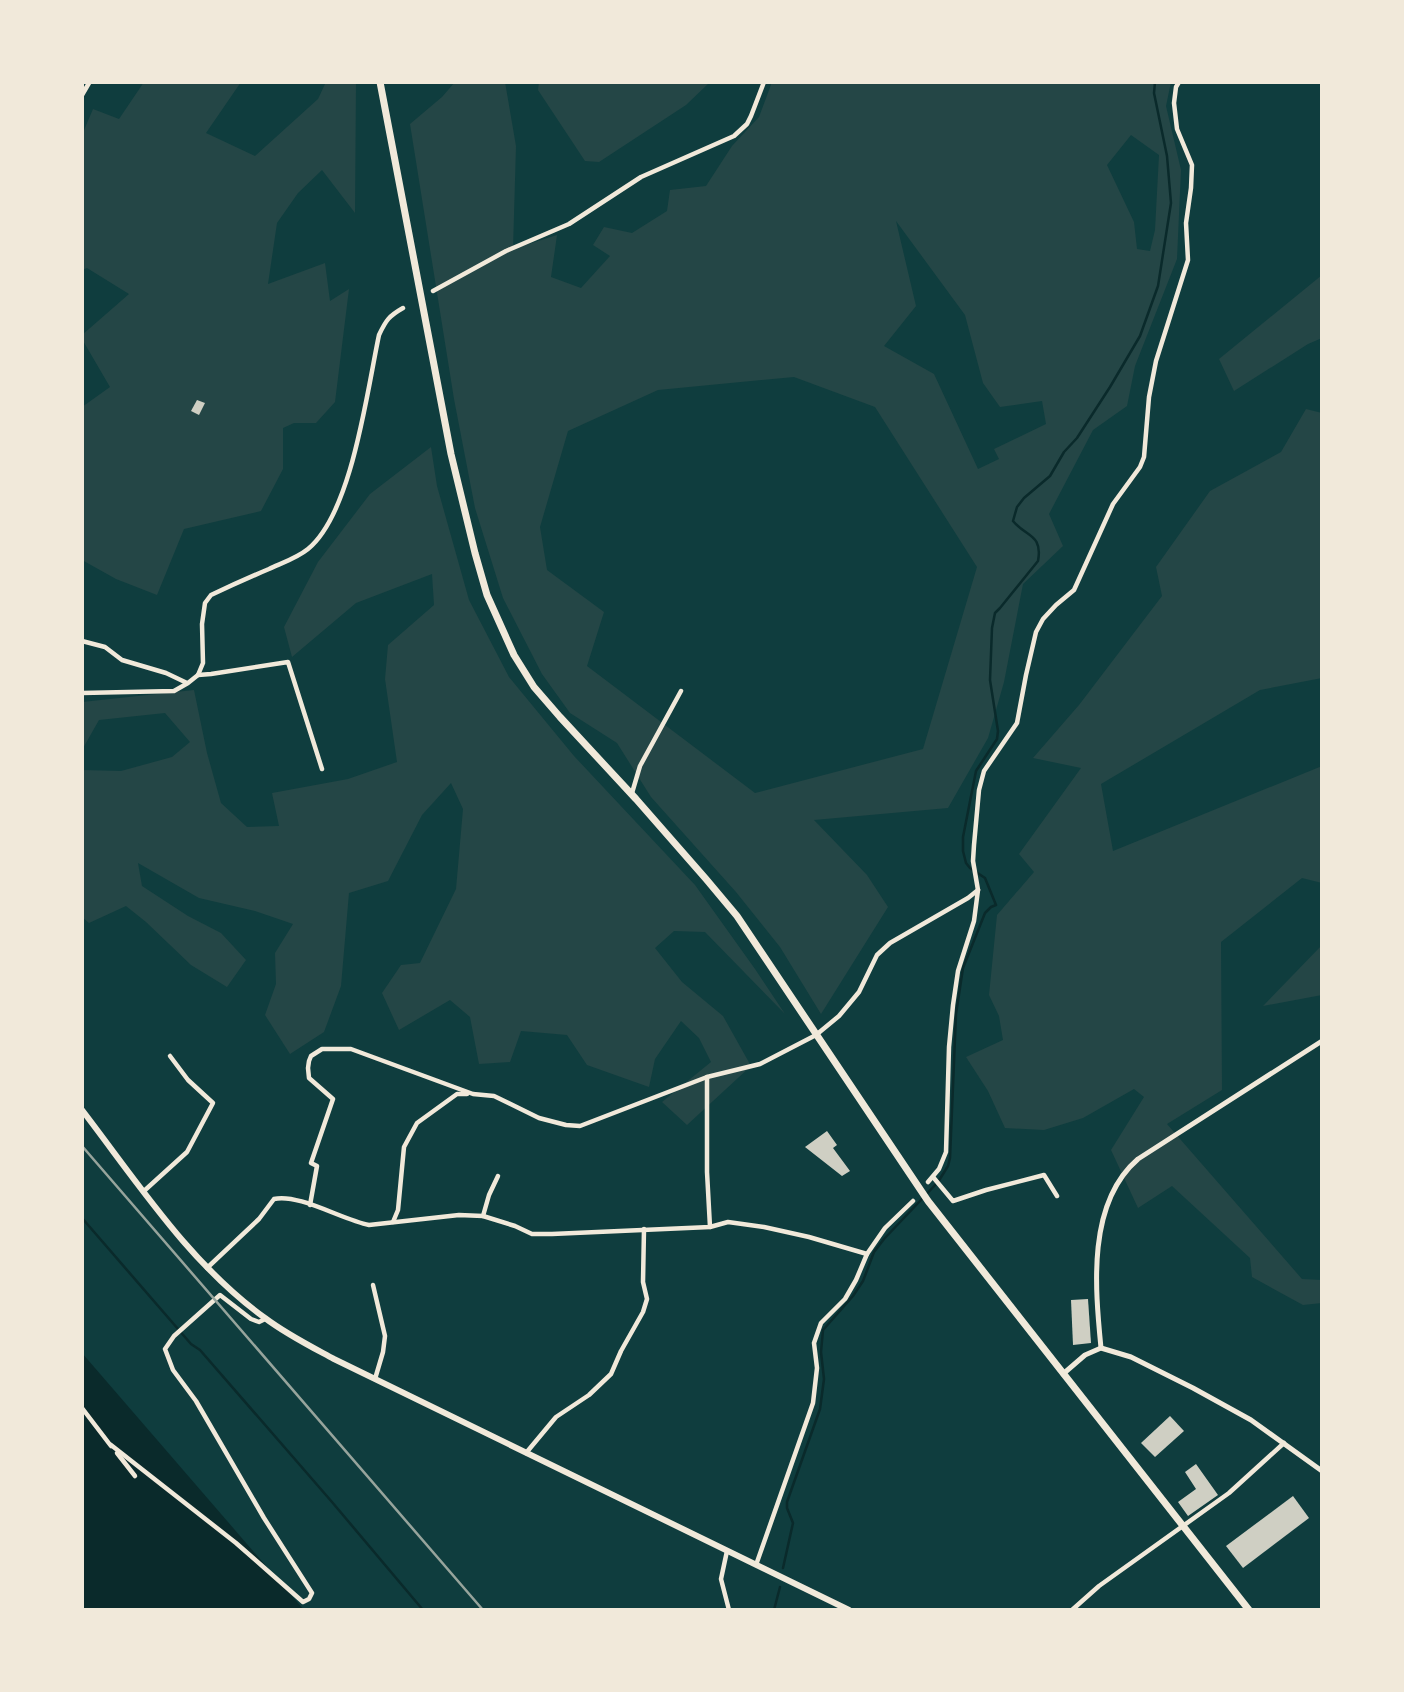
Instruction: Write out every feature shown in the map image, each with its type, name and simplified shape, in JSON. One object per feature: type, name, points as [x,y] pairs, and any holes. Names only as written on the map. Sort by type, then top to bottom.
[{"type":"highway","points":[[380,82],[451,454],[487,595],[514,655],[534,687],[632,794],[737,916],[916,1185],[1249,1610]]},
{"type":"main road","points":[[82,1110],[174,1231],[207,1268],[265,1319],[296,1339],[375,1379],[849,1610]]},
{"type":"street","points":[[433,291],[506,251],[569,224],[641,177],[734,136],[751,116],[764,82]]},
{"type":"street","points":[[928,1182],[939,1169],[946,1152],[953,1005],[958,971],[974,921],[978,890],[974,865],[979,790],[984,771],[1017,723],[1036,632],[1043,618],[1074,590],[1113,504],[1140,467],[1144,457],[1149,397],[1156,361],[1188,260],[1186,223],[1192,165],[1177,129],[1174,103],[1178,82]]},
{"type":"street","points":[[82,95],[89,83]]},
{"type":"street","points":[[82,693],[174,691],[188,683],[198,675],[203,663],[202,624],[205,603],[211,595],[305,552],[319,540],[327,527],[352,464],[379,335],[385,321],[403,308]]},
{"type":"street","points":[[82,641],[105,647],[122,660],[166,673],[188,683]]},
{"type":"street","points":[[198,675],[288,662],[323,769]]},
{"type":"street","points":[[632,794],[640,766],[681,691]]},
{"type":"street","points":[[392,1222],[398,1210],[404,1147],[417,1124],[457,1094],[494,1096],[539,1118],[580,1126],[707,1077],[760,1064],[816,1035],[839,1016],[859,992],[877,955],[890,943],[978,890]]},
{"type":"street","points":[[1101,1348],[1097,1294],[1099,1236],[1115,1184],[1126,1169],[1149,1152],[1322,1041]]},
{"type":"street","points":[[310,1205],[317,1166],[311,1163],[333,1099],[309,1078],[311,1056],[322,1049],[351,1049],[473,1094]]},
{"type":"street","points":[[144,1191],[187,1152],[213,1103],[188,1080],[170,1056]]},
{"type":"street","points":[[707,1077],[710,1227]]},
{"type":"street","points":[[482,1216],[498,1175]]},
{"type":"street","points":[[933,1177],[953,1201],[1044,1175],[1057,1196]]},
{"type":"street","points":[[207,1268],[260,1219],[274,1199],[282,1197],[369,1226],[459,1215],[482,1216],[533,1234],[710,1227],[728,1222],[809,1237],[867,1254]]},
{"type":"street","points":[[756,1565],[813,1403],[817,1368],[814,1343],[821,1323],[845,1299],[867,1254],[885,1228],[913,1201]]},
{"type":"street","points":[[526,1453],[556,1417],[589,1395],[611,1374],[647,1299],[643,1282],[644,1229]]},
{"type":"street","points":[[373,1284],[385,1336],[375,1379]]},
{"type":"street","points":[[111,1446],[236,1543],[303,1602],[309,1599],[312,1593],[264,1518],[197,1401],[173,1370],[164,1349],[174,1336],[220,1295],[251,1319],[258,1322],[265,1319]]},
{"type":"street","points":[[1063,1374],[1085,1355],[1101,1348],[1131,1357],[1251,1420],[1322,1471]]},
{"type":"street","points":[[82,1408],[135,1476]]},
{"type":"street","points":[[1072,1610],[1099,1586],[1229,1493],[1284,1443]]},
{"type":"street","points":[[727,1551],[721,1579],[729,1610]]},
{"type":"shaded area","points":[[144,82],[241,82],[206,133],[255,156],[318,99],[326,82],[356,82],[355,213],[322,170],[298,193],[277,223],[268,284],[325,263],[330,301],[349,289],[335,402],[316,423],[294,423],[283,428],[283,469],[261,511],[184,529],[157,595],[116,579],[82,560],[82,407],[110,387],[82,335],[129,294],[87,268],[82,270],[82,135],[93,109],[119,119]]},
{"type":"shaded area","points":[[455,82],[505,82],[516,146],[513,249],[557,235],[551,277],[581,288],[610,256],[593,245],[604,227],[632,233],[667,211],[670,190],[706,186],[732,146],[759,117],[772,82],[1171,82],[1166,106],[1181,170],[1177,259],[1135,366],[1127,406],[1093,430],[1049,514],[1063,546],[1023,584],[1004,682],[988,738],[948,808],[814,820],[867,875],[888,907],[821,1014],[780,947],[736,892],[651,797],[617,743],[570,713],[542,674],[503,598],[475,508],[454,399],[410,124]],"holes":[[[1131,135],[1159,155],[1155,230],[1150,251],[1137,249],[1134,222],[1107,165]],[[896,221],[965,315],[983,383],[1000,407],[1042,401],[1046,424],[994,449],[999,459],[978,469],[934,374],[884,346],[916,306]],[[794,377],[875,407],[977,567],[923,749],[755,793],[587,666],[604,612],[547,570],[540,527],[568,431],[658,390]]]},
{"type":"shaded area","points":[[539,82],[710,82],[686,105],[599,162],[585,161],[538,90]]},
{"type":"shaded area","points":[[1322,275],[1322,338],[1234,391],[1219,359]]},
{"type":"shaded area","points":[[1306,409],[1322,413],[1322,678],[1260,690],[1101,784],[1113,851],[1322,766],[1322,883],[1302,878],[1221,942],[1222,1090],[1167,1124],[1302,1279],[1322,1280],[1322,1303],[1303,1305],[1252,1277],[1250,1258],[1172,1186],[1138,1208],[1111,1150],[1144,1097],[1134,1089],[1083,1118],[1044,1130],[1005,1128],[988,1091],[966,1057],[1003,1040],[999,1016],[989,995],[997,915],[1034,872],[1019,854],[1081,768],[1033,758],[1079,705],[1162,596],[1156,567],[1210,491],[1281,452]]},
{"type":"shaded area","points":[[431,447],[437,486],[469,600],[509,677],[574,756],[695,885],[785,1014],[705,932],[674,931],[655,948],[682,982],[723,1016],[751,1066],[687,1125],[662,1102],[711,1062],[699,1038],[681,1021],[655,1059],[649,1087],[587,1065],[567,1035],[521,1031],[510,1062],[479,1064],[470,1017],[450,1000],[399,1030],[382,993],[401,965],[420,963],[456,889],[463,809],[451,783],[422,815],[388,881],[349,893],[341,986],[324,1032],[290,1054],[265,1015],[276,984],[275,953],[293,924],[255,911],[199,898],[138,863],[142,886],[188,916],[221,933],[246,960],[227,987],[191,965],[126,906],[89,923],[82,917],[82,770],[121,771],[172,757],[190,742],[165,713],[99,720],[82,750],[82,702],[194,690],[221,803],[247,827],[279,826],[272,793],[348,779],[397,762],[385,679],[388,645],[434,605],[432,574],[356,603],[292,657],[284,627],[318,562],[370,494]]},
{"type":"shaded area","points":[[1322,945],[1322,995],[1263,1006]]},
{"type":"shaded area","points":[[82,1353],[304,1610],[82,1610]]},
{"type":"building","points":[[197,400],[205,403],[199,415],[191,411]]},
{"type":"building","points":[[827,1131],[837,1145],[833,1148],[850,1171],[842,1176],[805,1147]]},
{"type":"building","points":[[1088,1299],[1091,1343],[1073,1345],[1071,1300]]},
{"type":"building","points":[[1170,1416],[1184,1431],[1155,1457],[1141,1443]]},
{"type":"building","points":[[1196,1464],[1218,1495],[1188,1516],[1178,1502],[1196,1489],[1185,1472]]},
{"type":"building","points":[[1293,1496],[1309,1518],[1243,1568],[1226,1546]]},
{"type":"waterway","points":[[783,1568],[793,1523],[787,1502],[820,1409],[824,1379],[821,1352],[823,1330],[863,1281],[874,1252],[938,1182],[948,1166],[956,1014],[963,968],[985,913],[996,905],[985,878],[970,868],[963,851],[963,837],[976,771],[997,739],[990,680],[992,628],[995,613],[1038,561],[1036,541],[1013,521],[1017,507],[1050,476],[1110,387],[1140,336],[1158,286],[1171,203],[1167,156],[1154,93],[1155,82]]},
{"type":"waterway","points":[[82,1218],[191,1344],[200,1350],[423,1610]]},
{"type":"waterway","points":[[774,1610],[780,1587]]},
{"type":"railway","points":[[82,1146],[483,1610]]}]
